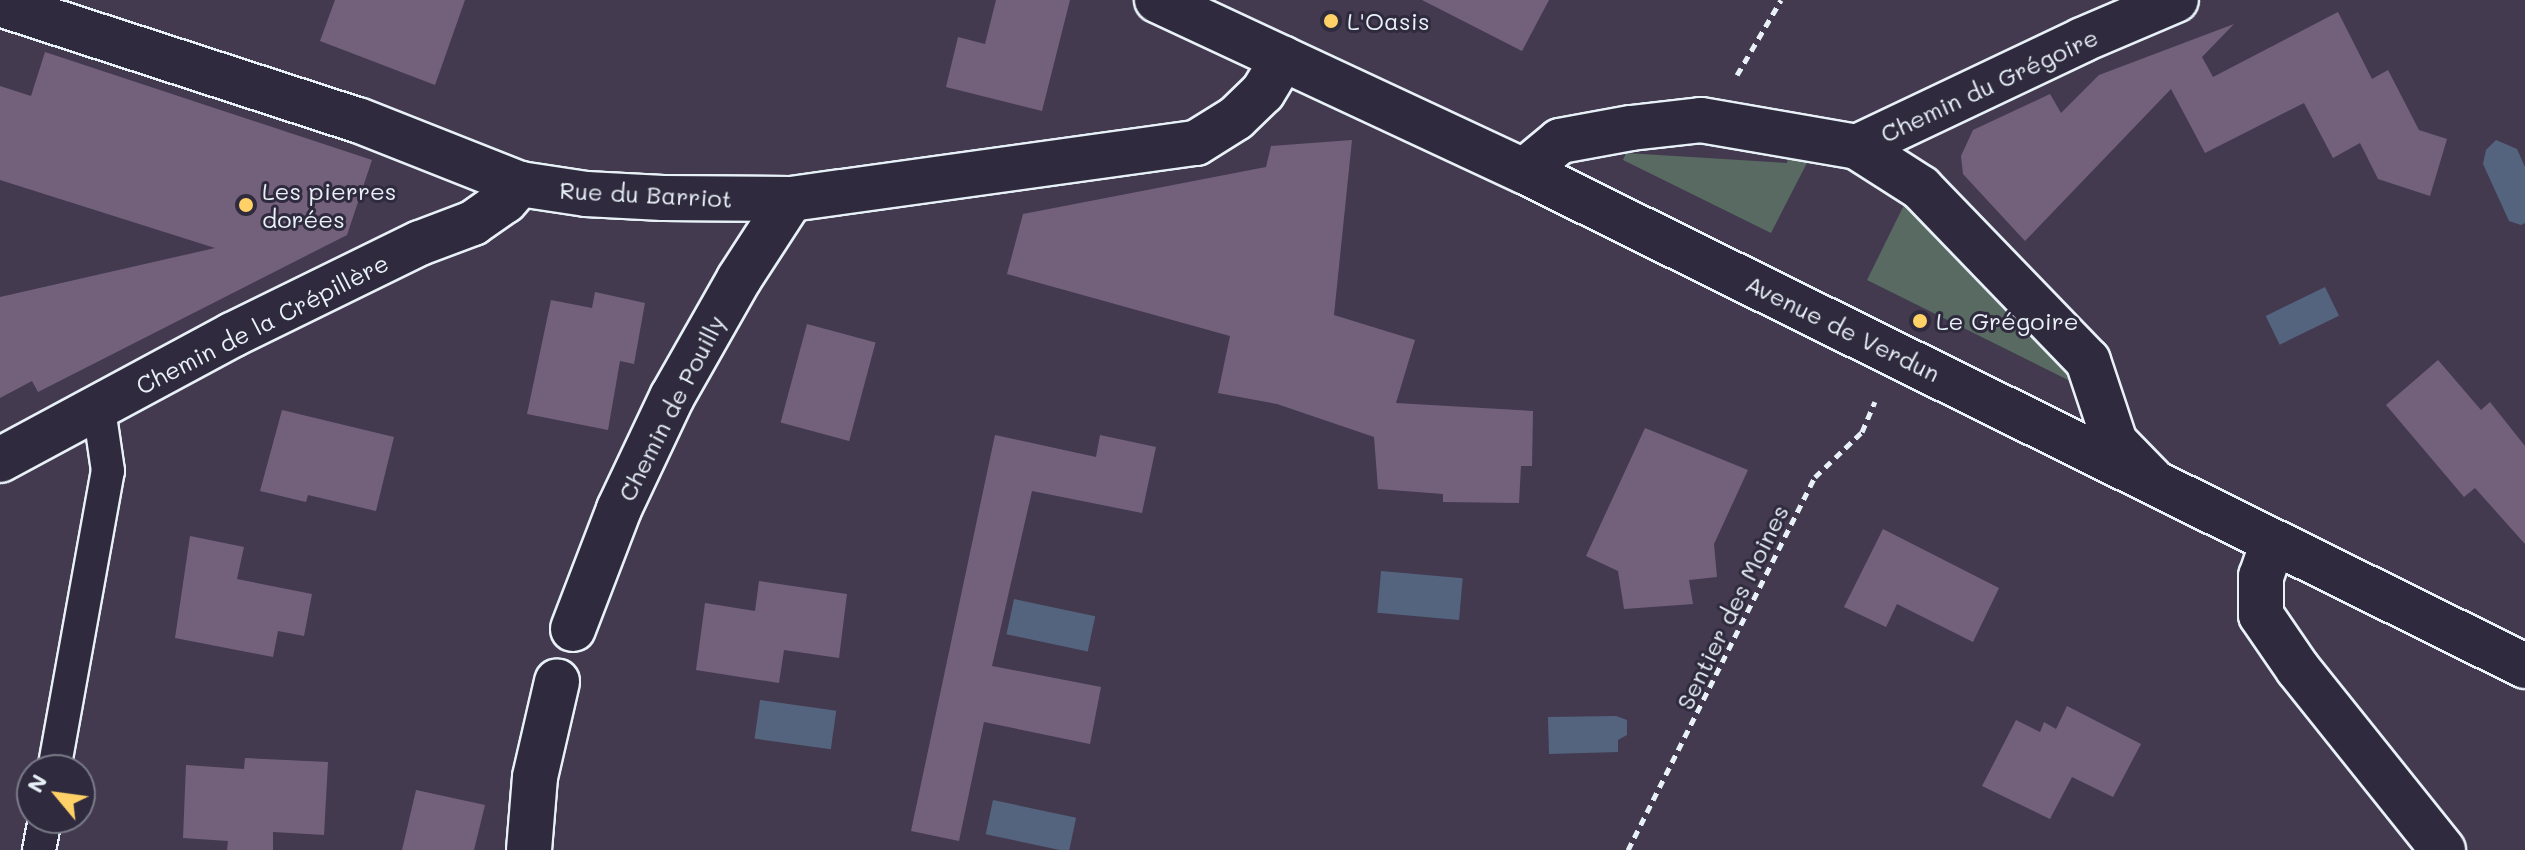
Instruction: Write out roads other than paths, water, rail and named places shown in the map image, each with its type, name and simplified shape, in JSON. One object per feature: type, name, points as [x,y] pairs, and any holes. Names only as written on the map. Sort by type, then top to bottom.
[{"type":"street","name":"Avenue de Verdun","points":[[1157,0],[1524,171],[2525,666]]},
{"type":"street","name":"Chemin du Grégoire","points":[[1524,171],[1560,141],[1701,120],[1857,147],[2176,0]]},
{"type":"street","name":"Rue du Barriot","points":[[0,4],[358,120],[520,184],[617,196],[791,199],[1196,143],[1236,118],[1263,92],[1283,59]]},
{"type":"street","points":[[1857,147],[1921,188],[2088,361],[2115,442],[2151,479]]},
{"type":"street","name":"Chemin de la Crépillère","points":[[0,460],[232,335],[420,243],[473,223],[505,201],[520,184]]},
{"type":"street","name":"Chemin de Pouilly","points":[[573,629],[619,509],[672,397],[739,279],[791,199]]},
{"type":"street","points":[[2273,542],[2261,576],[2261,615],[2307,681],[2443,850]]},
{"type":"street","points":[[529,850],[535,777],[557,682]]},
{"type":"lane","points":[[57,754],[108,471],[99,409]]},
{"type":"water","points":[[2496,140],[2517,149],[2525,167],[2525,223],[2521,225],[2509,221],[2483,164],[2486,150]]},
{"type":"water","points":[[2325,287],[2339,316],[2280,345],[2266,316]]},
{"type":"water","points":[[1381,571],[1463,578],[1459,620],[1377,613]]},
{"type":"water","points":[[1014,599],[1095,616],[1088,651],[1007,634]]},
{"type":"water","points":[[760,700],[836,711],[831,749],[755,739]]},
{"type":"water","points":[[1616,716],[1627,720],[1627,735],[1618,740],[1618,752],[1549,754],[1548,717]]},
{"type":"water","points":[[993,800],[1076,818],[1069,850],[986,834]]},
{"type":"place","name":"L'Oasis","points":[[1331,21]]},
{"type":"place","name":"Les pierres dorées","points":[[246,205]]},
{"type":"place","name":"Le Grégoire","points":[[1920,321]]}]
